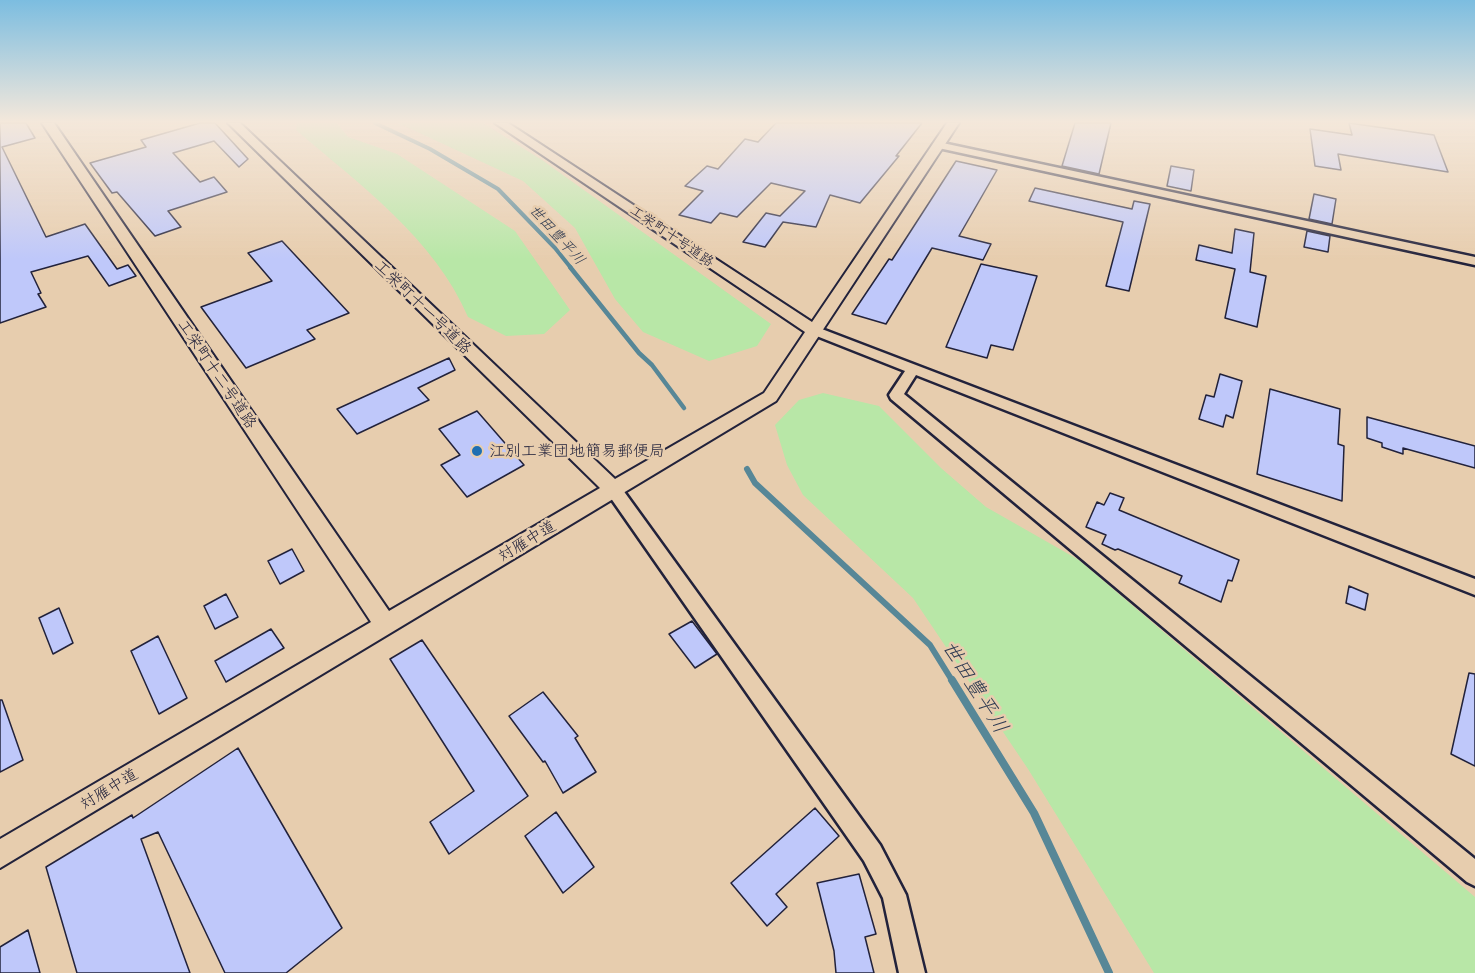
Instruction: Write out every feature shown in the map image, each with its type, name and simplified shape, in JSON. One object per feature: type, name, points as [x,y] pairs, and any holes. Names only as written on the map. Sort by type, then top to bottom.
[{"type":"street","name":"工栄町十二号道路","points":[[79,168],[386,625]]},
{"type":"street","name":"工栄町十一号道路","points":[[280,168],[447,332],[614,490]]},
{"type":"street","name":"工栄町十号道路","points":[[570,168],[814,330]]},
{"type":"street","name":"対雁中道","points":[[0,854],[770,397],[922,168]]},
{"type":"street","points":[[1046,168],[1475,261]]},
{"type":"street","points":[[814,330],[1475,587]]},
{"type":"street","points":[[913,369],[896,395],[1475,873]]},
{"type":"street","points":[[614,490],[872,853],[894,895],[912,973]]},
{"type":"green space","points":[[341,168],[419,168],[515,231],[570,310],[544,334],[506,336],[468,317],[454,289],[436,262],[416,238]]},
{"type":"green space","points":[[496,168],[554,168],[771,324],[757,346],[709,361],[643,332],[615,299],[575,228],[523,181]]},
{"type":"green space","points":[[823,393],[879,406],[941,468],[986,507],[1079,560],[1475,897],[1475,973],[1154,973],[1028,769],[913,598],[803,495],[787,465],[775,425],[799,400]]},
{"type":"building","points":[[0,168],[12,168],[46,237],[85,224],[117,269],[128,265],[136,276],[109,286],[88,256],[31,272],[41,293],[38,294],[46,307],[0,323]]},
{"type":"building","points":[[94,168],[187,168],[200,182],[214,177],[227,192],[168,211],[181,227],[155,236],[117,192],[112,193]]},
{"type":"building","points":[[704,168],[889,168],[860,203],[830,195],[816,227],[783,222],[765,247],[743,242],[766,213],[780,216],[805,191],[771,183],[737,217],[720,213],[711,223],[679,215],[703,191],[685,186]]},
{"type":"building","points":[[951,168],[997,170],[959,236],[991,244],[983,260],[932,248],[886,324],[852,314],[889,259],[892,260]]},
{"type":"building","points":[[1073,168],[1100,168],[1099,174]]},
{"type":"building","points":[[1171,168],[1194,170],[1191,191],[1167,186]]},
{"type":"building","points":[[1426,168],[1447,168],[1448,172]]},
{"type":"building","points":[[1035,188],[1132,209],[1134,201],[1150,204],[1129,291],[1106,286],[1123,222],[1029,201]]},
{"type":"building","points":[[1314,194],[1336,199],[1332,224],[1309,219]]},
{"type":"building","points":[[1235,229],[1254,233],[1250,272],[1266,276],[1257,327],[1225,318],[1235,269],[1196,260],[1199,245],[1232,253]]},
{"type":"building","points":[[1307,231],[1330,236],[1328,252],[1304,247]]},
{"type":"building","points":[[282,241],[349,313],[307,330],[315,339],[246,368],[201,307],[272,281],[248,253]]},
{"type":"building","points":[[981,264],[1037,276],[1013,350],[991,345],[987,358],[946,347]]},
{"type":"building","points":[[449,358],[455,370],[418,388],[429,400],[357,434],[337,409]]},
{"type":"building","points":[[1220,374],[1242,381],[1233,418],[1226,415],[1223,427],[1199,419],[1206,395],[1214,397]]},
{"type":"building","points":[[1270,389],[1340,409],[1338,444],[1344,446],[1342,501],[1257,474]]},
{"type":"building","points":[[477,411],[524,465],[467,497],[441,465],[460,455],[439,429]]},
{"type":"building","points":[[1367,417],[1475,446],[1475,468],[1403,448],[1403,454],[1382,447],[1382,443],[1367,438]]},
{"type":"building","points":[[1110,493],[1124,498],[1119,510],[1239,560],[1232,581],[1228,580],[1221,602],[1179,583],[1182,576],[1102,544],[1106,535],[1086,527],[1097,502],[1104,505]]},
{"type":"building","points":[[292,549],[304,571],[280,584],[268,561]]},
{"type":"building","points":[[1349,586],[1368,594],[1365,610],[1346,603]]},
{"type":"building","points":[[226,594],[238,617],[215,629],[204,606]]},
{"type":"building","points":[[59,608],[73,643],[53,654],[39,618]]},
{"type":"building","points":[[692,621],[717,654],[695,668],[669,634]]},
{"type":"building","points":[[271,629],[284,648],[226,682],[215,661]]},
{"type":"building","points":[[158,636],[187,698],[159,714],[131,651]]},
{"type":"building","points":[[422,640],[528,796],[449,854],[430,822],[474,791],[390,659]]},
{"type":"building","points":[[1469,673],[1475,674],[1475,766],[1451,754]]},
{"type":"building","points":[[543,692],[578,736],[575,738],[596,772],[563,793],[545,761],[543,762],[509,716]]},
{"type":"building","points":[[0,700],[2,700],[23,760],[0,772]]},
{"type":"building","points":[[238,748],[342,928],[286,973],[225,973],[158,832],[141,839],[190,973],[77,973],[46,867],[132,815],[133,818]]},
{"type":"building","points":[[815,808],[839,836],[776,894],[787,907],[767,926],[731,883]]},
{"type":"building","points":[[556,812],[594,867],[563,893],[525,836]]},
{"type":"building","points":[[859,874],[876,934],[865,937],[874,973],[836,973],[834,951],[817,883]]},
{"type":"building","points":[[28,930],[40,973],[0,973],[0,947]]},
{"type":"waterway","name":"世田豊平川","points":[[463,168],[498,189],[555,248],[571,268]]},
{"type":"waterway","name":"世田豊平川","points":[[570,267],[639,353],[652,365],[684,408]]},
{"type":"waterway","name":"世田豊平川","points":[[747,469],[755,483],[930,645],[953,682]]},
{"type":"waterway","name":"世田豊平川","points":[[952,680],[1034,813],[1109,973]]},
{"type":"place","name":"江別工業団地簡易郵便局","points":[[477,451]]}]
